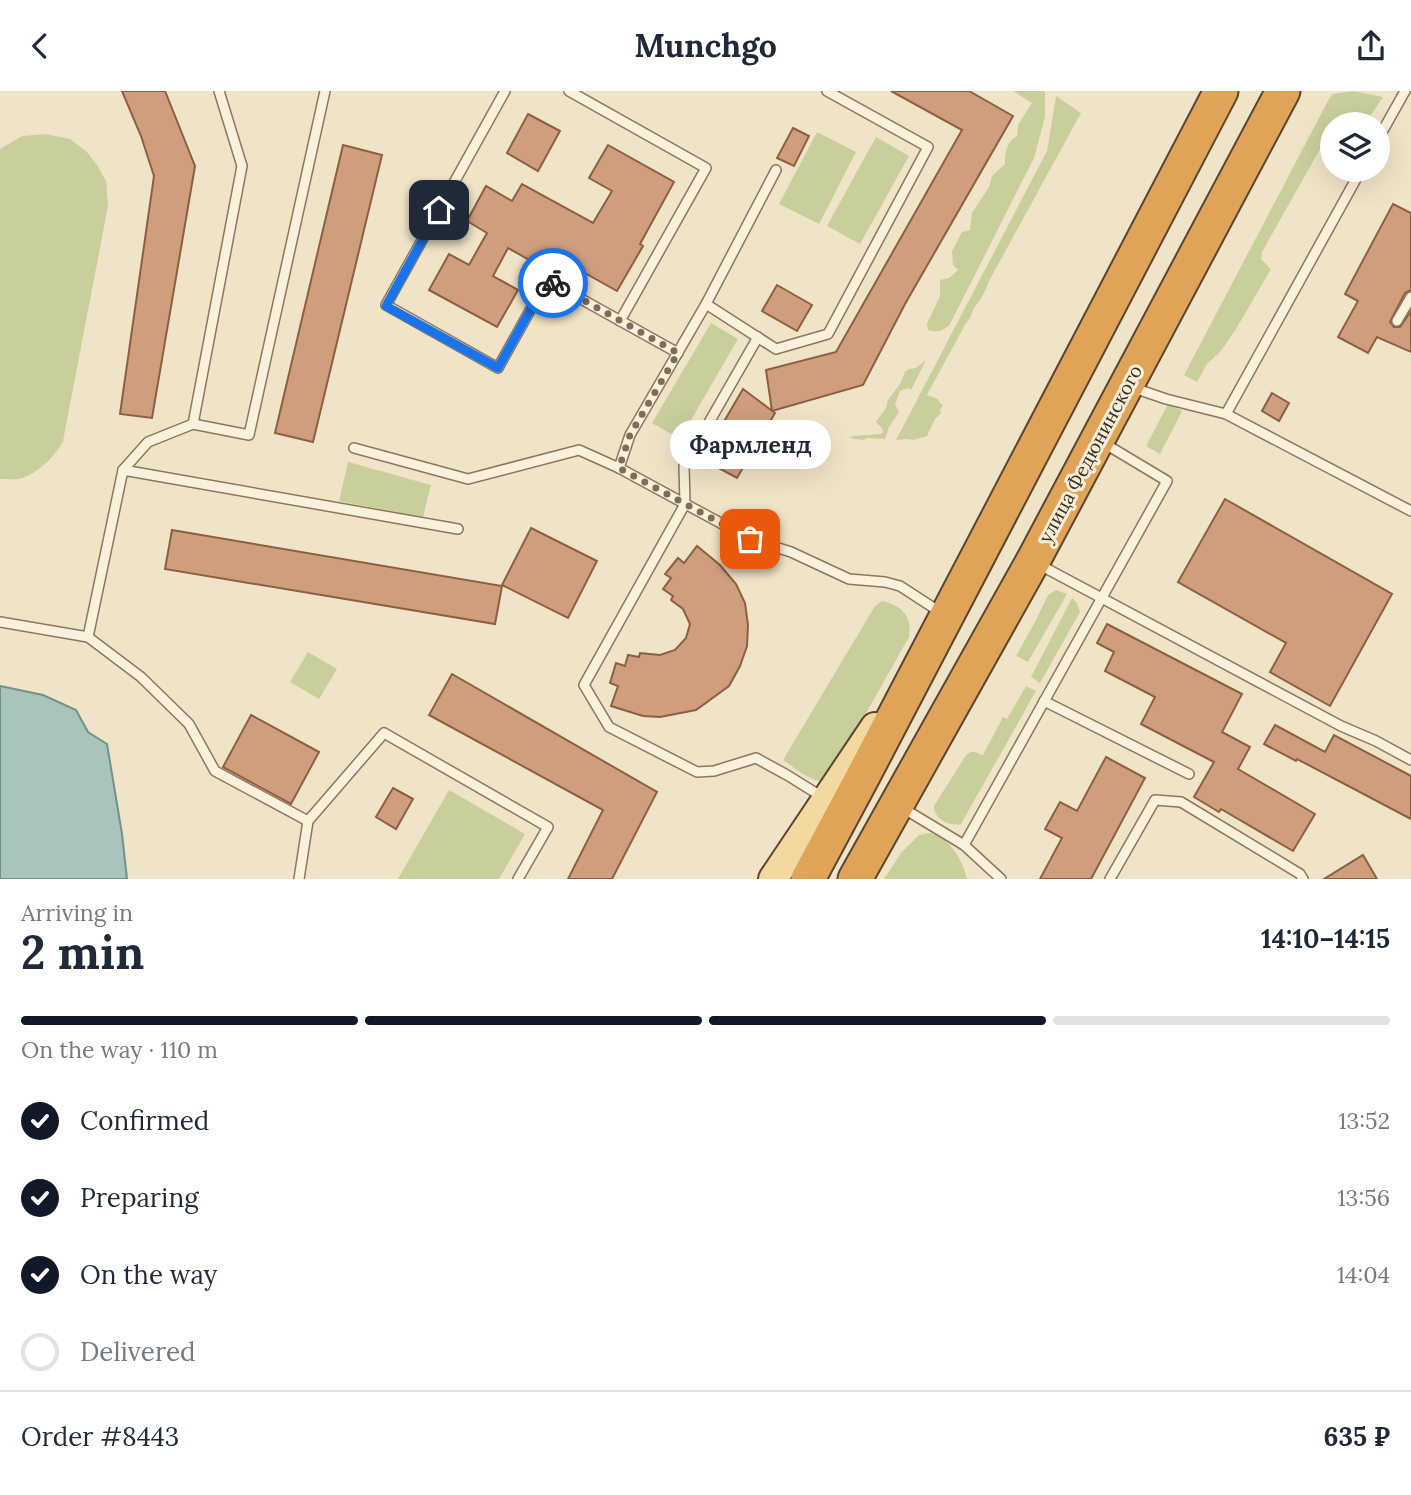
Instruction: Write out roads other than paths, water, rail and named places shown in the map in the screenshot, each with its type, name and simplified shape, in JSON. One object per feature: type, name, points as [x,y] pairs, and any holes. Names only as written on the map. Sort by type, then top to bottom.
[{"type":"highway","points":[[808,879],[1221,91]]},
{"type":"highway","name":"улица Федюнинского","points":[[893,809],[1033,561],[1283,91]]},
{"type":"highway","points":[[855,879],[893,809]]},
{"type":"highway","points":[[866,879],[893,809]]},
{"type":"main road","points":[[773,879],[930,646]]},
{"type":"lane","points":[[192,424],[242,166],[219,91]]},
{"type":"lane","points":[[88,637],[123,470],[148,442],[192,424],[249,435],[325,91]]},
{"type":"lane","points":[[505,91],[386,306],[498,368],[547,280],[678,353]]},
{"type":"lane","points":[[569,91],[706,168],[621,321]]},
{"type":"lane","points":[[706,304],[776,349],[828,334],[928,147],[827,91]]},
{"type":"lane","points":[[1390,118],[1405,91]]},
{"type":"lane","points":[[619,468],[630,435],[706,304],[776,170]]},
{"type":"lane","points":[[1226,414],[1354,182]]},
{"type":"lane","points":[[1397,321],[1411,297]]},
{"type":"lane","points":[[758,337],[684,467],[685,504],[584,685],[609,727],[697,772],[714,771],[756,758],[826,799]]},
{"type":"lane","points":[[1126,385],[1166,399],[1226,414],[1411,511]]},
{"type":"lane","points":[[964,845],[1167,481],[1098,440]]},
{"type":"lane","points":[[354,448],[468,479],[579,450],[619,468],[750,539],[791,552],[849,579],[900,586],[946,616]]},
{"type":"lane","points":[[123,470],[458,529]]},
{"type":"lane","points":[[1033,561],[1341,726],[1411,760]]},
{"type":"lane","points":[[0,622],[88,637],[141,677],[189,724],[215,771],[307,821]]},
{"type":"lane","points":[[1044,701],[1189,774]]},
{"type":"lane","points":[[299,879],[307,821],[384,733],[548,827],[518,879]]},
{"type":"lane","points":[[1111,879],[1154,800],[1181,803],[1300,874],[1303,879]]},
{"type":"lane","points":[[893,809],[964,845],[1001,879]]},
{"type":"water","points":[[0,686],[43,695],[76,710],[88,732],[107,744],[127,879],[0,879]]},
{"type":"place","name":"Фармленд","points":[[750,539]]}]
